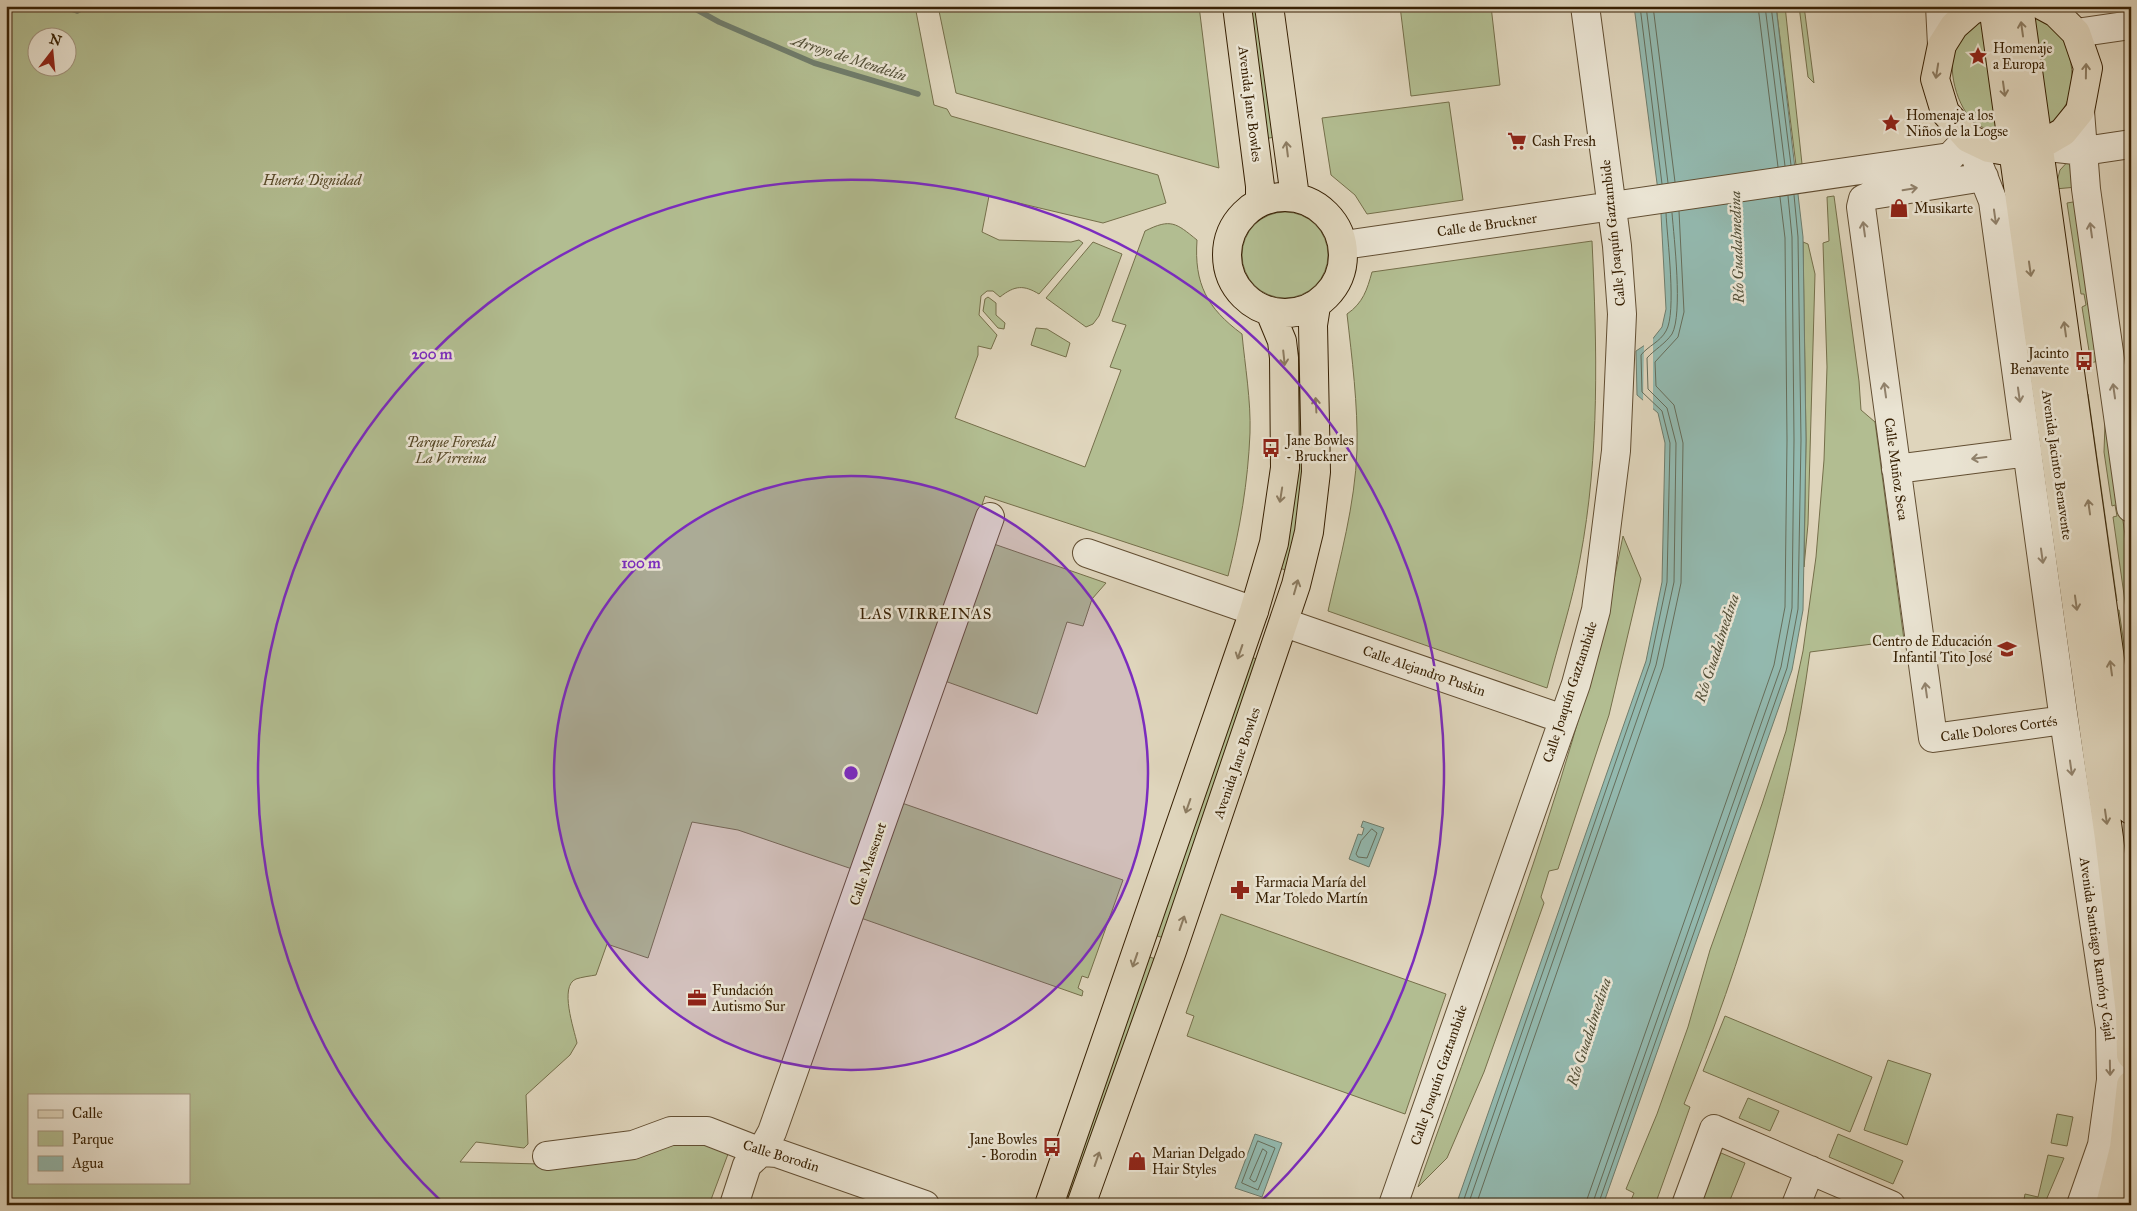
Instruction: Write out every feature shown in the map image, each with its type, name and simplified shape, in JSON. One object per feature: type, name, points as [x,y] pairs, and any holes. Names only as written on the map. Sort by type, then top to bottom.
[{"type":"main road","name":"Avenida Jane Bowles","points":[[1237,6],[1260,186],[1260,202]]},
{"type":"main road","points":[[1269,6],[1295,197]]},
{"type":"main road","points":[[1981,6],[1971,11],[1954,26],[1942,45],[1936,79],[1945,112],[1968,138],[1989,148],[2012,152],[2039,146],[2063,132],[2080,111],[2088,68],[2076,33],[2052,9]]},
{"type":"main road","name":"Avenida Jacinto Benavente","points":[[1992,6],[2012,152],[2105,716]]},
{"type":"main road","name":"Avenida Jacinto Benavente","points":[[2019,6],[2039,146],[2105,716]]},
{"type":"main road","points":[[1278,196],[1295,197],[1312,204],[1328,217],[1337,229],[1344,245],[1344,265],[1338,281],[1327,296],[1316,306],[1298,313],[1270,312],[1244,298],[1228,273],[1226,254],[1233,226],[1248,209],[1260,202],[1278,196]]},
{"type":"main road","name":"Avenida Jane Bowles","points":[[1081,1205],[1172,951],[1285,624],[1309,532],[1316,472],[1313,325],[1316,306]]},
{"type":"main road","points":[[1049,1205],[1254,611],[1274,543],[1285,468],[1284,358],[1282,341],[1270,312]]},
{"type":"main road","points":[[2105,716],[2131,810]]},
{"type":"main road","name":"Avenida Santiago Ramón y Cajal","points":[[2105,716],[2130,1013],[2131,1055]]},
{"type":"main road","points":[[2110,1205],[2124,1148],[2131,1085]]},
{"type":"street","name":"Calle Joaquín Gaztambide","points":[[1393,1205],[1563,719],[1596,610],[1616,451],[1622,314],[1621,206],[1585,6]]},
{"type":"street","points":[[1940,6],[1942,45]]},
{"type":"street","points":[[2076,33],[2131,25]]},
{"type":"street","points":[[2080,111],[2086,189],[2126,435],[2131,508]]},
{"type":"street","name":"Calle de Bruckner","points":[[1344,245],[1950,157],[1968,138]]},
{"type":"street","name":"Avenida Jacinto Benavente","points":[[1968,138],[1993,201],[2064,720]]},
{"type":"street","points":[[2039,146],[2084,151],[2131,144]]},
{"type":"street","name":"Calle Muñoz Seca","points":[[1933,738],[1861,207],[1863,199],[1872,195],[1984,177]]},
{"type":"street","points":[[1896,469],[2028,452]]},
{"type":"street","name":"Calle Massenet","points":[[734,1205],[747,1165],[761,1152],[772,1132],[990,518]]},
{"type":"street","points":[[1088,553],[1254,611]]},
{"type":"street","name":"Calle Alejandro Puskin","points":[[1285,624],[1563,719]]},
{"type":"street","name":"Calle Dolores Cortés","points":[[1933,738],[2064,720]]},
{"type":"street","name":"Avenida Santiago Ramón y Cajal","points":[[2064,720],[2110,1028],[2111,1080],[2102,1145],[2081,1205]]},
{"type":"street","points":[[1686,1205],[1714,1129],[1891,1205]]},
{"type":"street","name":"Calle Borodin","points":[[547,1156],[633,1145],[671,1131],[708,1131],[761,1152],[777,1153],[925,1205]]},
{"type":"street","points":[[1796,1205],[1810,1170]]},
{"type":"green space","name":"Parque Forestal La Virreina","points":[[6,6],[915,6],[934,105],[947,109],[951,116],[1158,175],[1166,203],[1103,223],[989,196],[982,232],[999,240],[1071,242],[1079,240],[1083,243],[1039,294],[1029,289],[1015,288],[1000,297],[993,291],[987,291],[981,296],[979,315],[997,335],[991,349],[978,346],[978,355],[955,418],[1085,467],[1121,370],[1110,367],[1126,325],[1112,321],[1145,231],[1167,224],[1178,226],[1197,240],[1198,270],[1205,294],[1220,315],[1242,334],[1250,408],[1249,451],[1243,505],[1228,576],[985,496],[855,870],[738,830],[692,822],[648,958],[607,944],[596,975],[576,979],[571,983],[568,999],[577,1043],[570,1055],[526,1095],[528,1144],[524,1148],[476,1142],[460,1162],[581,1165],[666,1140],[731,1146],[709,1205],[6,1205]]},
{"type":"green space","points":[[938,6],[1199,6],[1219,168],[956,93]]},
{"type":"green space","points":[[1248,6],[1259,6],[1275,137],[1264,139]]},
{"type":"green space","points":[[1400,6],[1491,6],[1500,85],[1411,96]]},
{"type":"green space","points":[[1776,6],[1785,6],[1802,164],[1796,165]]},
{"type":"green space","points":[[1799,6],[1804,6],[1814,83],[1808,77]]},
{"type":"green space","points":[[2029,10],[2063,32],[2070,58],[2072,81],[2067,103],[2051,125],[2047,125]]},
{"type":"green space","points":[[1984,18],[1998,120],[1994,131],[1978,125],[1966,113],[1957,92],[1952,69],[1955,47],[1959,37],[1967,29]]},
{"type":"green space","points":[[1449,102],[1463,200],[1367,214],[1355,195],[1331,175],[1322,118]]},
{"type":"green space","points":[[2072,157],[2077,187],[2055,189],[2060,170]]},
{"type":"green space","points":[[1834,196],[1859,381],[1861,410],[1875,422],[1904,640],[1810,652],[1790,768],[1761,882],[1726,994],[1684,1104],[1690,1107],[1655,1205],[1629,1205],[1634,1193],[1626,1189],[1657,1114],[1688,1027],[1710,950],[1786,731],[1803,651],[1816,557],[1824,460],[1827,367],[1823,243],[1829,241],[1827,197]]},
{"type":"green space","points":[[2079,201],[2101,360],[2091,363],[2082,307],[2086,305],[2084,294],[2081,294],[2067,203]]},
{"type":"green space","points":[[1285,212],[1301,215],[1309,219],[1321,231],[1325,239],[1328,255],[1325,271],[1321,279],[1309,291],[1301,295],[1285,298],[1269,295],[1261,291],[1249,279],[1245,271],[1242,255],[1245,239],[1249,231],[1261,219],[1269,215]]},
{"type":"green space","points":[[1592,241],[1596,361],[1591,480],[1577,575],[1547,688],[1328,611],[1350,511],[1356,471],[1356,399],[1347,314],[1364,296],[1372,272]]},
{"type":"green space","points":[[1093,242],[1122,254],[1099,316],[1093,324],[1086,327],[1046,298]]},
{"type":"green space","points":[[1803,242],[1808,244],[1815,274],[1808,524],[1804,567],[1806,440]]},
{"type":"green space","points":[[988,297],[996,303],[996,315],[1005,323],[1004,329],[998,328],[983,311],[985,299]]},
{"type":"green space","points":[[1036,328],[1047,329],[1070,343],[1066,357],[1031,345]]},
{"type":"green space","points":[[1303,365],[1307,455],[1289,571],[1279,568],[1292,366]]},
{"type":"green space","points":[[2088,394],[2117,601],[2115,602],[2116,610],[2119,610],[2131,692],[2131,744],[2083,395]]},
{"type":"green space","points":[[2105,423],[2109,423],[2131,577],[2131,644],[2113,517],[2117,516],[2115,505],[2112,506],[2104,452]]},
{"type":"green space","points":[[1623,536],[1641,579],[1609,715],[1558,869],[1549,871],[1541,897],[1544,903],[1484,1072],[1447,1158],[1418,1187],[1505,946],[1559,784],[1584,702]]},
{"type":"green space","points":[[991,543],[1106,583],[1092,599],[1083,626],[1067,622],[1037,714],[942,680]]},
{"type":"green space","points":[[1250,657],[1261,660],[1164,938],[1154,935]]},
{"type":"green space","points":[[899,802],[1123,880],[1088,978],[1082,976],[1078,988],[1083,991],[1082,996],[858,917]]},
{"type":"green space","points":[[1221,914],[1446,994],[1405,1114],[1187,1036],[1194,1016],[1186,1013]]},
{"type":"green space","points":[[1146,956],[1156,959],[1070,1205],[1059,1205]]},
{"type":"green space","points":[[1725,1016],[1872,1077],[1850,1132],[1703,1071]]},
{"type":"green space","points":[[1888,1060],[1931,1074],[1907,1145],[1864,1130]]},
{"type":"green space","points":[[1748,1098],[1779,1111],[1770,1131],[1739,1118]]},
{"type":"green space","points":[[2057,1114],[2073,1117],[2067,1146],[2051,1143]]},
{"type":"green space","points":[[1838,1134],[1903,1161],[1893,1184],[1829,1157]]},
{"type":"green space","points":[[1721,1153],[1745,1163],[1728,1205],[1702,1205],[1700,1204]]},
{"type":"green space","points":[[2048,1155],[2064,1158],[2044,1205],[2023,1205],[2025,1194],[2038,1197]]},
{"type":"water","name":"Río Guadalmedina","points":[[1634,6],[1776,6],[1803,237],[1806,440],[1803,610],[1792,670],[1603,1205],[1456,1205],[1646,661],[1662,582],[1665,443],[1658,413],[1637,395],[1636,351],[1651,341],[1662,327],[1666,309],[1661,214]]},
{"type":"water","points":[[1363,821],[1384,828],[1369,867],[1349,859],[1358,834],[1362,835],[1364,828],[1361,827]]},
{"type":"water","points":[[1255,1134],[1282,1143],[1262,1197],[1235,1188]]},
{"type":"pier","points":[[1653,335],[1653,412],[1643,404],[1644,343]]},
{"type":"waterway","name":"Arroyo de Mendelín","points":[[63,6],[77,11],[86,6]]},
{"type":"waterway","name":"Arroyo de Mendelín","points":[[690,6],[719,22],[814,63],[918,94]]},
{"type":"place","name":"Homenaje a Europa","points":[[1978,56]]},
{"type":"place","name":"Homenaje a los Niños de la Logse","points":[[1891,123]]},
{"type":"place","name":"Cash Fresh","points":[[1517,141]]},
{"type":"place","name":"Musikarte","points":[[1899,208]]},
{"type":"place","name":"Jacinto Benavente","points":[[2084,361]]},
{"type":"place","name":"Jane Bowles - Bruckner","points":[[1271,448]]},
{"type":"place","name":"Centro de Educación Infantil Tito José","points":[[2007,649]]},
{"type":"place","name":"Farmacia María del Mar Toledo Martín","points":[[1240,890]]},
{"type":"place","name":"Fundación Autismo Sur","points":[[697,998]]},
{"type":"place","name":"Jane Bowles - Borodin","points":[[1052,1147]]},
{"type":"place","name":"Marian Delgado Hair Styles","points":[[1137,1161]]},
{"type":"district","name":"LAS VIRREINAS","points":[[926,614]]},
{"type":"park label","name":"Huerta Dignidad","points":[[312,180]]}]
